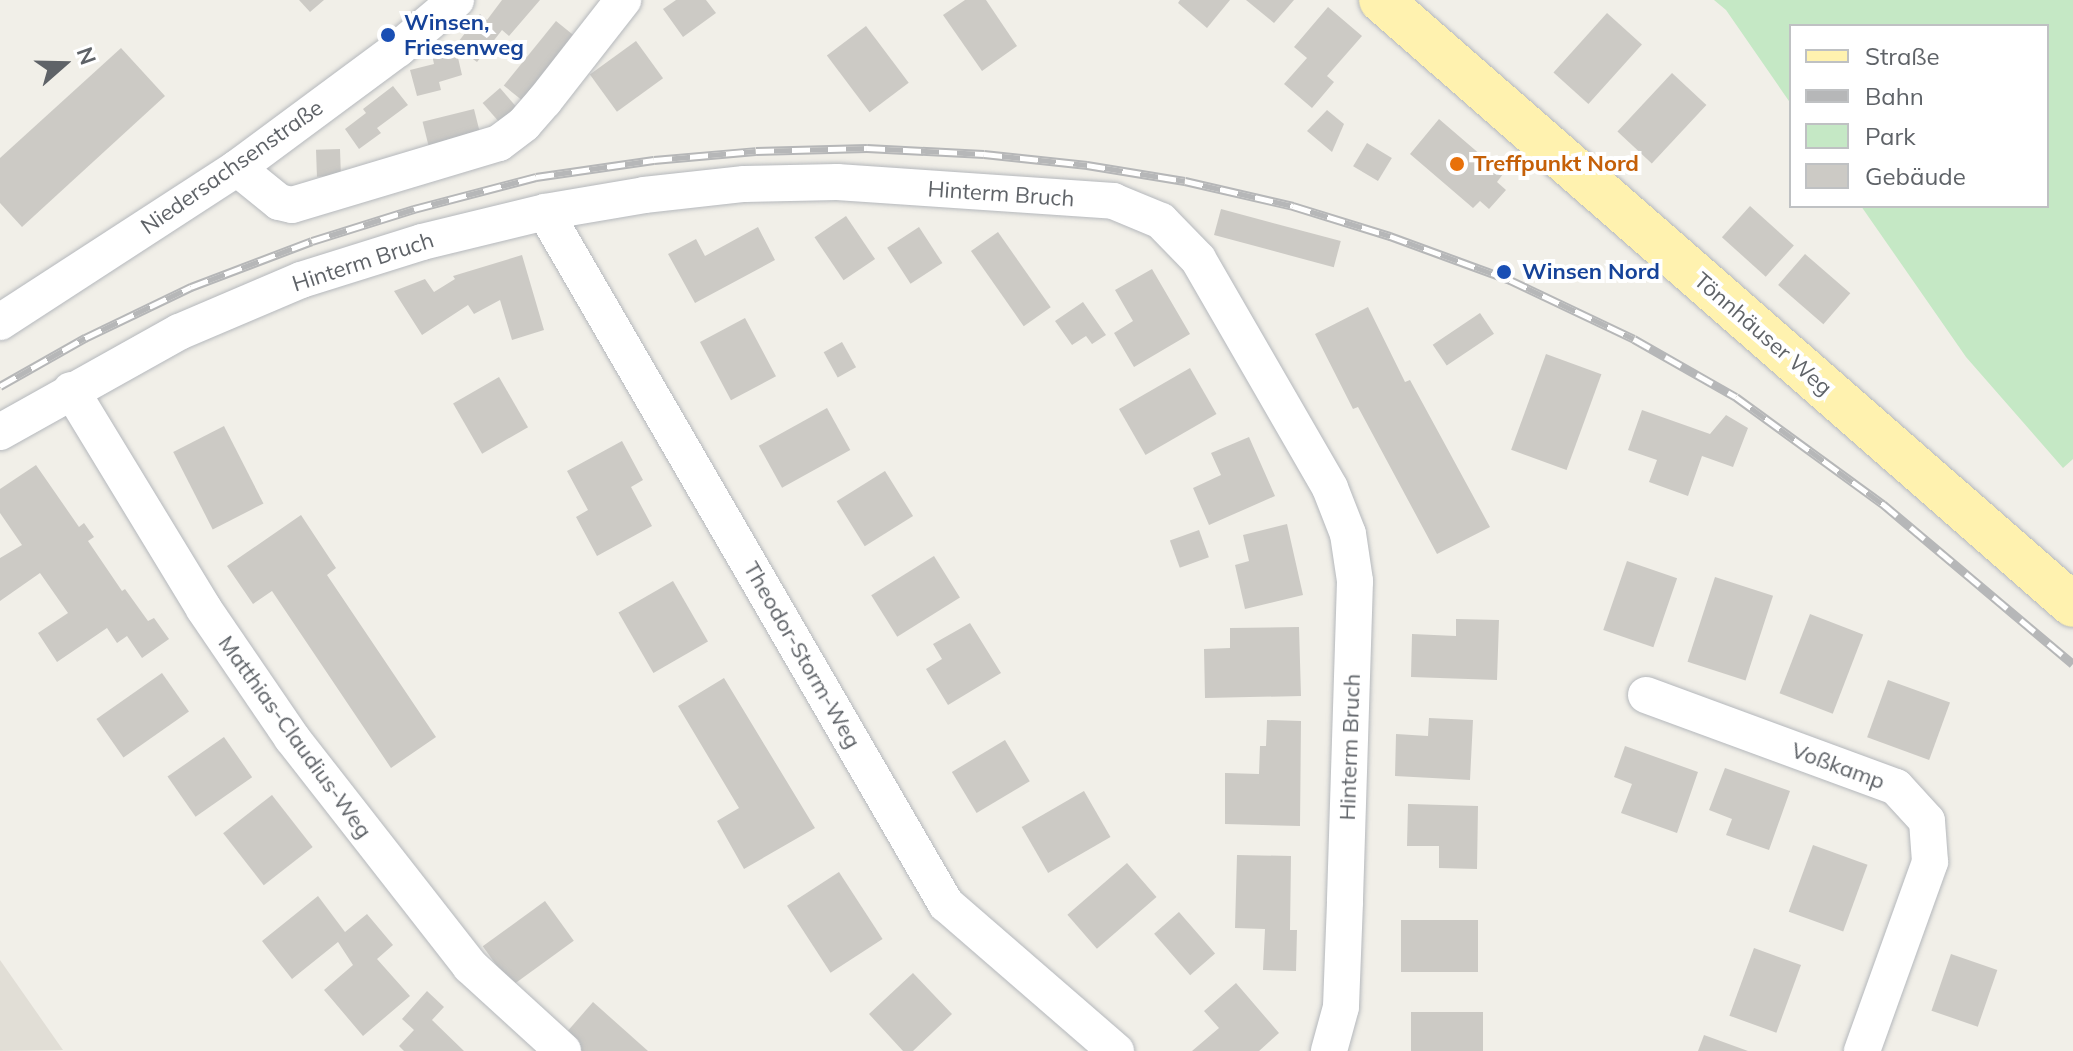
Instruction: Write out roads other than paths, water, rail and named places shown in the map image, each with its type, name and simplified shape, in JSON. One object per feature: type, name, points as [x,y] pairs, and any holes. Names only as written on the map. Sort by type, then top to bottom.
[{"type":"main road","name":"Tönnhäuser Weg","points":[[1381,0],[2073,605]]},
{"type":"street","points":[[237,168],[279,202],[292,205],[499,143],[524,124],[545,100],[623,0]]},
{"type":"street","name":"Niedersachsenstraße","points":[[7,309],[237,168],[398,49],[445,3]]},
{"type":"street","name":"Hinterm Bruch","points":[[0,432],[179,332],[301,280],[422,242],[545,212],[644,195],[837,182],[1113,201],[1161,221],[1198,259],[1330,488],[1348,534],[1355,581],[1344,932],[1341,1007],[1329,1051]]},
{"type":"street","name":"Theodor-Storm-Weg","points":[[545,212],[946,904],[1116,1051]]},
{"type":"street","name":"Matthias-Claudius-Weg","points":[[71,390],[204,609],[292,738],[470,966],[563,1051]]},
{"type":"street","name":"Voßkamp","points":[[1646,695],[1896,787],[1927,821],[1930,862],[1862,1051]]},
{"type":"railway","points":[[0,386],[85,338],[191,287],[312,241],[414,209],[536,177],[654,160],[756,151],[867,148],[984,154],[1087,165],[1185,181],[1293,206],[1390,236],[1510,280],[1634,339],[1736,397],[1883,504],[2073,664]]},
{"type":"place","name":"Winsen, Friesenweg","points":[[388,35]]},
{"type":"place","name":"Treffpunkt Nord","points":[[1457,164]]},
{"type":"place","name":"Winsen Nord","points":[[1504,272]]}]
